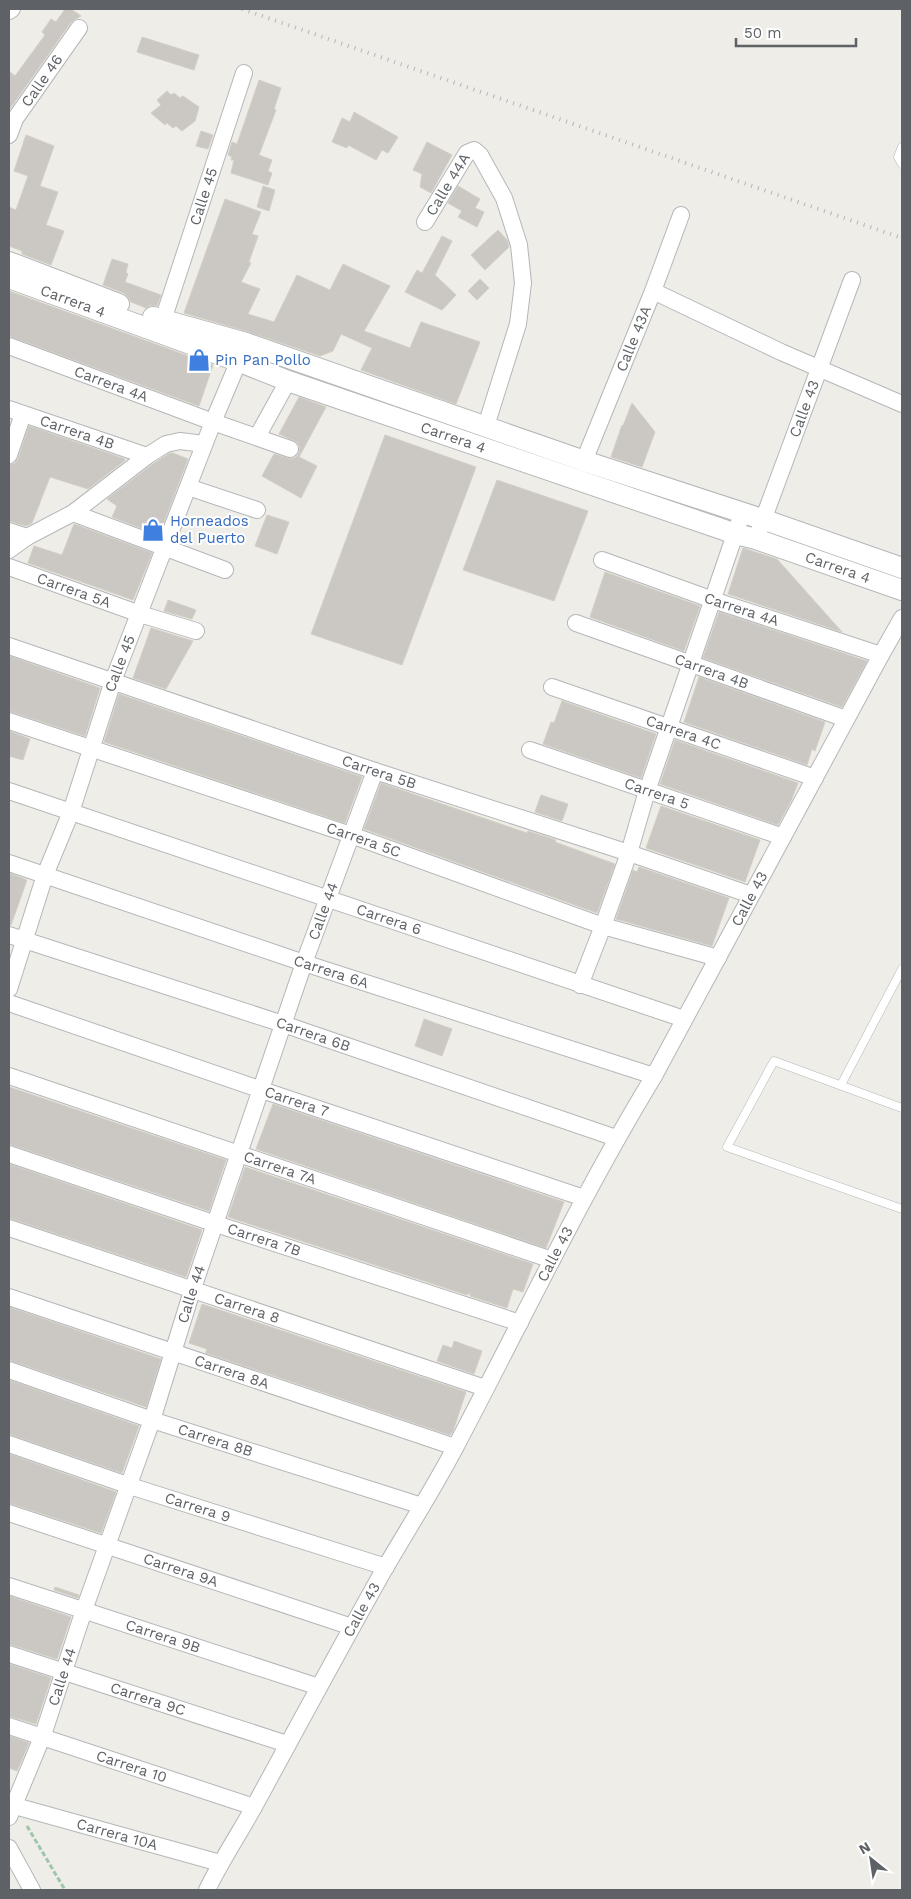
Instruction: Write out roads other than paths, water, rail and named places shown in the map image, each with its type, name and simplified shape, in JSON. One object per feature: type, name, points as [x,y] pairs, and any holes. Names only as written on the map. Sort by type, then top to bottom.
[{"type":"street","name":"Calle 46","points":[[9,135],[15,119],[79,28]]},
{"type":"street","name":"Calle 45","points":[[163,320],[244,72]]},
{"type":"street","name":"Calle 44A","points":[[425,222],[467,153],[474,150],[480,155],[504,198],[519,245],[523,283],[518,324],[486,426]]},
{"type":"street","name":"Calle 43A","points":[[584,461],[682,215]]},
{"type":"street","name":"Carrera 4","points":[[9,262],[243,352],[288,381],[902,590]]},
{"type":"street","name":"Carrera 4","points":[[9,278],[486,426],[902,568]]},
{"type":"street","name":"Calle 43","points":[[756,539],[852,280]]},
{"type":"street","points":[[653,291],[819,369],[902,404]]},
{"type":"street","name":"Carrera 4A","points":[[9,346],[290,449]]},
{"type":"street","name":"Calle 45","points":[[9,989],[45,876],[71,812],[113,681],[204,444],[243,352]]},
{"type":"street","points":[[258,437],[288,381]]},
{"type":"street","points":[[9,455],[16,412]]},
{"type":"street","name":"Carrera 4B","points":[[16,412],[147,456]]},
{"type":"street","points":[[9,550],[27,537],[73,513],[147,456],[166,444],[180,441],[204,444]]},
{"type":"street","points":[[188,487],[257,510]]},
{"type":"street","points":[[73,513],[225,570]]},
{"type":"street","points":[[580,985],[629,853],[647,791],[742,514]]},
{"type":"street","points":[[9,531],[27,537]]},
{"type":"street","name":"Carrera 4A","points":[[602,560],[713,600],[881,655]]},
{"type":"street","name":"Carrera 5A","points":[[9,567],[140,614],[196,631]]},
{"type":"street","name":"Calle 43","points":[[207,1890],[220,1863],[254,1807],[352,1627],[455,1447],[616,1138],[654,1076],[902,618]]},
{"type":"street","name":"Carrera 4B","points":[[576,623],[846,719]]},
{"type":"street","name":"Carrera 5B","points":[[9,646],[375,771],[629,853],[751,896]]},
{"type":"street","name":"Carrera 4C","points":[[552,687],[814,778]]},
{"type":"street","name":"Carrera 5C","points":[[9,720],[351,835],[603,926],[718,958]]},
{"type":"street","name":"Carrera 5","points":[[530,750],[783,837]]},
{"type":"street","name":"Calle 44","points":[[12,1811],[43,1736],[84,1610],[130,1486],[192,1291],[304,962],[375,771]]},
{"type":"street","name":"Carrera 6","points":[[9,791],[684,1019]]},
{"type":"street","name":"Carrera 6A","points":[[9,863],[304,962],[654,1076]]},
{"type":"street","name":"Carrera 6B","points":[[9,935],[283,1024],[616,1138]]},
{"type":"street","name":"Carrera 7","points":[[9,1002],[262,1090],[584,1198]]},
{"type":"street","name":"Carrera 7A","points":[[9,1076],[552,1260]]},
{"type":"street","name":"Carrera 7B","points":[[9,1154],[520,1323]]},
{"type":"street","name":"Carrera 8","points":[[9,1228],[485,1388]]},
{"type":"street","name":"Carrera 8A","points":[[9,1297],[455,1447]]},
{"type":"street","name":"Carrera 8B","points":[[9,1370],[152,1420],[422,1506]]},
{"type":"street","name":"Carrera 9","points":[[9,1444],[130,1486],[386,1567]]},
{"type":"street","name":"Carrera 9A","points":[[9,1513],[352,1627]]},
{"type":"street","name":"Carrera 9B","points":[[9,1586],[319,1687]]},
{"type":"street","name":"Carrera 9C","points":[[9,1654],[287,1744]]},
{"type":"street","name":"Carrera 10","points":[[9,1726],[254,1807]]},
{"type":"street","name":"Carrera 10A","points":[[12,1811],[220,1863]]},
{"type":"street","points":[[9,1848],[32,1890]]},
{"type":"lane","points":[[902,147],[898,158],[902,164]]},
{"type":"lane","points":[[841,1086],[902,969]]},
{"type":"lane","points":[[902,1108],[774,1061],[726,1147],[902,1209]]},
{"type":"railway","points":[[242,9],[902,238]]},
{"type":"place","name":"Pin Pan Pollo","points":[[199,360]]},
{"type":"place","name":"Horneados del Puerto","points":[[153,530]]}]
